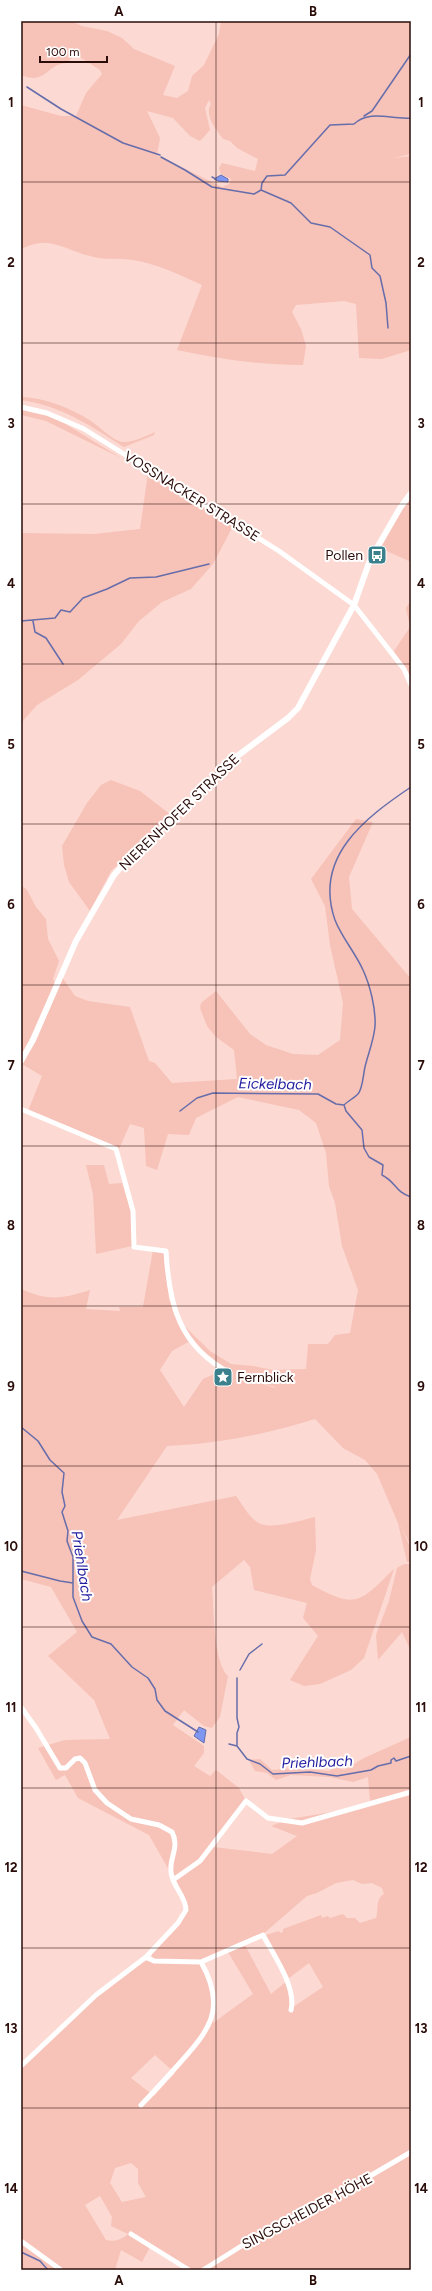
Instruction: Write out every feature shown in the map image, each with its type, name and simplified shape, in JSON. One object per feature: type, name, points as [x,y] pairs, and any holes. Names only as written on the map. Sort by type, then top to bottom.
[{"type":"street","name":"VOSSNACKER STRASSE","points":[[21,407],[47,413],[84,429],[286,555],[354,605]]},
{"type":"street","name":"NIERENHOFER STRASSE","points":[[21,1061],[36,1033],[76,941],[114,875],[128,859],[181,811],[236,757],[294,713],[354,605],[370,560],[400,508],[411,493]]},
{"type":"street","points":[[354,605],[404,669],[411,685]]},
{"type":"street","points":[[21,1109],[116,1149],[133,1211],[134,1247],[166,1251],[168,1287],[176,1317],[198,1350],[230,1373]]},
{"type":"street","points":[[21,1707],[36,1728],[60,1768],[66,1768],[77,1758],[83,1760],[96,1790],[107,1803],[131,1819],[159,1825],[172,1832],[175,1841],[171,1872],[173,1880],[186,1906],[185,1914],[146,1956],[96,1995],[21,2066]]},
{"type":"street","points":[[173,1880],[192,1869],[204,1857],[246,1801],[268,1818],[295,1824],[308,1822],[372,1802],[411,1792]]},
{"type":"street","points":[[146,1956],[154,1961],[201,1962],[263,1935],[287,1981],[291,1999],[291,2010]]},
{"type":"street","points":[[141,2105],[199,2042],[210,2025],[213,1995],[209,1978],[201,1962]]},
{"type":"street","name":"SINGSCHEIDER HÖHE","points":[[203,2270],[259,2235],[353,2186],[411,2152]]},
{"type":"street","points":[[131,2234],[189,2270]]},
{"type":"street","points":[[21,2241],[61,2270]]},
{"type":"shaded area","points":[[21,21],[71,21],[82,26],[107,31],[122,38],[134,49],[175,66],[163,95],[177,98],[188,91],[192,76],[204,65],[219,34],[221,21],[411,21],[411,154],[393,158],[411,156],[411,350],[382,359],[359,358],[356,304],[344,301],[296,305],[292,312],[301,329],[306,346],[303,365],[239,361],[177,350],[202,285],[169,270],[151,264],[133,260],[94,257],[50,243],[41,243],[21,249],[21,105],[61,116],[76,116],[86,93],[102,74],[100,70],[75,54],[67,63],[55,66],[36,78],[29,78],[21,75]],"holes":[[[209,100],[211,104],[209,109],[210,118],[214,127],[223,139],[230,141],[237,148],[258,159],[255,171],[222,163],[219,168],[221,174],[231,179],[229,184],[222,187],[157,155],[160,138],[147,111],[173,118],[190,136],[200,141],[210,130],[205,108]]]},
{"type":"shaded area","points":[[21,397],[39,399],[75,412],[91,421],[118,441],[126,442],[155,432],[154,435],[124,447],[75,418],[49,407],[21,400]]},
{"type":"shaded area","points":[[21,410],[47,416],[64,423],[121,458],[46,421],[21,415]]},
{"type":"shaded area","points":[[148,473],[233,526],[213,564],[191,589],[162,602],[139,621],[121,644],[78,680],[37,705],[21,723],[21,533],[94,534],[140,529]]},
{"type":"shaded area","points":[[411,496],[411,562],[380,548],[401,509]]},
{"type":"shaded area","points":[[411,600],[411,678],[394,651],[410,627],[406,608]]},
{"type":"shaded area","points":[[111,780],[140,791],[171,815],[111,871],[90,911],[69,882],[64,865],[62,846],[87,803],[101,785]]},
{"type":"shaded area","points":[[356,819],[373,822],[349,877],[352,909],[411,979],[411,1546],[399,1522],[411,1549],[411,1562],[407,1562],[398,1523],[377,1474],[365,1460],[343,1448],[315,1419],[279,1429],[224,1441],[167,1446],[117,1520],[236,1496],[251,1517],[262,1524],[286,1524],[315,1517],[316,1550],[310,1579],[312,1585],[327,1593],[349,1600],[357,1599],[373,1589],[394,1569],[364,1658],[351,1670],[320,1684],[304,1686],[290,1680],[318,1636],[303,1618],[307,1603],[254,1590],[250,1567],[244,1560],[212,1587],[215,1634],[219,1659],[228,1676],[220,1717],[212,1728],[204,1726],[184,1710],[173,1725],[204,1746],[204,1753],[194,1766],[210,1776],[216,1770],[239,1788],[246,1801],[207,1853],[174,1879],[149,1835],[78,1798],[65,1775],[56,1780],[38,1748],[65,1740],[110,1739],[94,1700],[48,1656],[77,1632],[51,1587],[21,1579],[21,1289],[47,1297],[63,1297],[90,1290],[86,1309],[120,1311],[119,1307],[143,1307],[153,1250],[164,1254],[169,1299],[175,1317],[210,1351],[231,1364],[273,1370],[306,1369],[308,1344],[328,1344],[335,1335],[350,1333],[358,1290],[342,1246],[335,1203],[329,1186],[326,1153],[316,1123],[299,1110],[238,1097],[196,1118],[189,1135],[168,1134],[157,1170],[146,1166],[144,1128],[130,1124],[119,1149],[113,1145],[28,1111],[42,1076],[22,1064],[36,1039],[62,977],[75,996],[88,1001],[130,1007],[149,1061],[155,1063],[172,1083],[237,1079],[234,1050],[216,1037],[207,1026],[200,1008],[201,1003],[216,991],[250,1034],[266,1045],[293,1054],[318,1055],[340,1040],[343,1003],[330,945],[325,906],[311,879]],"holes":[[[190,1341],[199,1353],[221,1371],[203,1379],[184,1407],[160,1370],[172,1351]],[[225,1372],[275,1387],[275,1388]]]},
{"type":"shaded area","points":[[21,885],[27,890],[36,907],[46,919],[48,939],[59,961],[53,979],[55,983],[21,1058]]},
{"type":"shaded area","points":[[86,1165],[104,1165],[109,1184],[122,1183],[131,1212],[132,1246],[96,1254],[93,1194]]},
{"type":"shaded area","points":[[404,1564],[411,1564],[411,1651],[402,1632],[378,1660],[376,1635],[389,1601],[397,1568]]},
{"type":"shaded area","points":[[411,1737],[411,2270],[187,2270],[150,2247],[142,2262],[121,2250],[115,2270],[21,2270],[21,2066],[99,1994],[143,1961],[204,1964],[215,2004],[213,2023],[253,1994],[228,1952],[245,1945],[271,1994],[287,1981],[290,2009],[323,1987],[309,1963],[289,1978],[266,1935],[279,1931],[280,1933],[283,1932],[283,1929],[321,1915],[322,1918],[328,1916],[330,1918],[343,1914],[347,1918],[355,1918],[360,1923],[376,1918],[379,1899],[384,1894],[382,1888],[372,1883],[362,1884],[353,1880],[336,1883],[317,1893],[307,1896],[263,1934],[200,1961],[153,1959],[151,1953],[185,1911],[174,1880],[213,1847],[272,1854],[297,1836],[271,1826],[289,1819],[332,1812],[370,1801],[368,1777],[353,1782],[329,1777],[291,1775],[276,1780],[267,1773],[255,1771],[249,1760],[260,1759],[272,1770],[294,1768],[329,1771],[337,1766],[344,1770],[364,1758]],"holes":[[[155,2055],[175,2073],[154,2096],[131,2078]],[[131,2163],[138,2169],[138,2183],[146,2197],[122,2202],[110,2183],[115,2168]],[[100,2196],[112,2217],[111,2226],[128,2234],[117,2240],[106,2240],[85,2205]]]},
{"type":"water","points":[[221,175],[228,179],[228,182],[214,179]]},
{"type":"water","points":[[199,1727],[206,1730],[204,1743],[194,1736]]},
{"type":"waterway","points":[[364,116],[372,111],[411,54]]},
{"type":"waterway","points":[[27,87],[61,109],[123,143],[160,155]]},
{"type":"waterway","points":[[261,190],[262,183],[267,176],[285,175],[330,125],[354,124],[367,117],[374,116],[411,118]]},
{"type":"waterway","points":[[161,157],[212,187],[254,194],[261,190],[291,203],[311,223],[330,227],[370,255],[372,268],[380,276],[386,303],[388,328]]},
{"type":"waterway","points":[[21,621],[55,618],[61,610],[70,612],[83,598],[130,578],[156,577],[209,564]]},
{"type":"waterway","points":[[33,621],[35,632],[46,638],[63,664]]},
{"type":"waterway","points":[[344,1105],[358,1094],[361,1088],[375,1026],[375,1012],[366,976],[335,920],[330,897],[331,877],[337,858],[361,826],[411,787]]},
{"type":"waterway","name":"Eickelbach","points":[[180,1111],[197,1098],[213,1093],[318,1094],[336,1104],[344,1105],[346,1111],[362,1130],[364,1148],[369,1157],[383,1165],[382,1175],[387,1178],[398,1190],[411,1197]]},
{"type":"waterway","name":"Priehlbach","points":[[21,1427],[38,1441],[50,1460],[64,1473],[62,1492],[65,1506],[62,1512],[68,1531],[67,1541],[73,1557],[73,1597],[82,1621],[92,1637],[111,1644],[132,1667],[148,1678],[155,1689],[157,1700],[165,1711],[198,1732]]},
{"type":"waterway","points":[[21,1571],[73,1583]]},
{"type":"waterway","points":[[240,1670],[249,1654],[262,1644]]},
{"type":"waterway","points":[[237,1678],[237,1718],[239,1727],[237,1733],[237,1746]]},
{"type":"waterway","name":"Priehlbach","points":[[229,1744],[237,1746],[247,1759],[260,1764],[273,1774],[310,1772],[337,1776],[371,1770],[378,1766],[391,1763],[391,1760],[394,1758],[396,1761],[411,1756]]},
{"type":"waterway","points":[[21,2252],[40,2261],[48,2270]]},
{"type":"place","name":"Pollen","points":[[377,555]]},
{"type":"place","name":"Fernblick","points":[[223,1377]]}]
